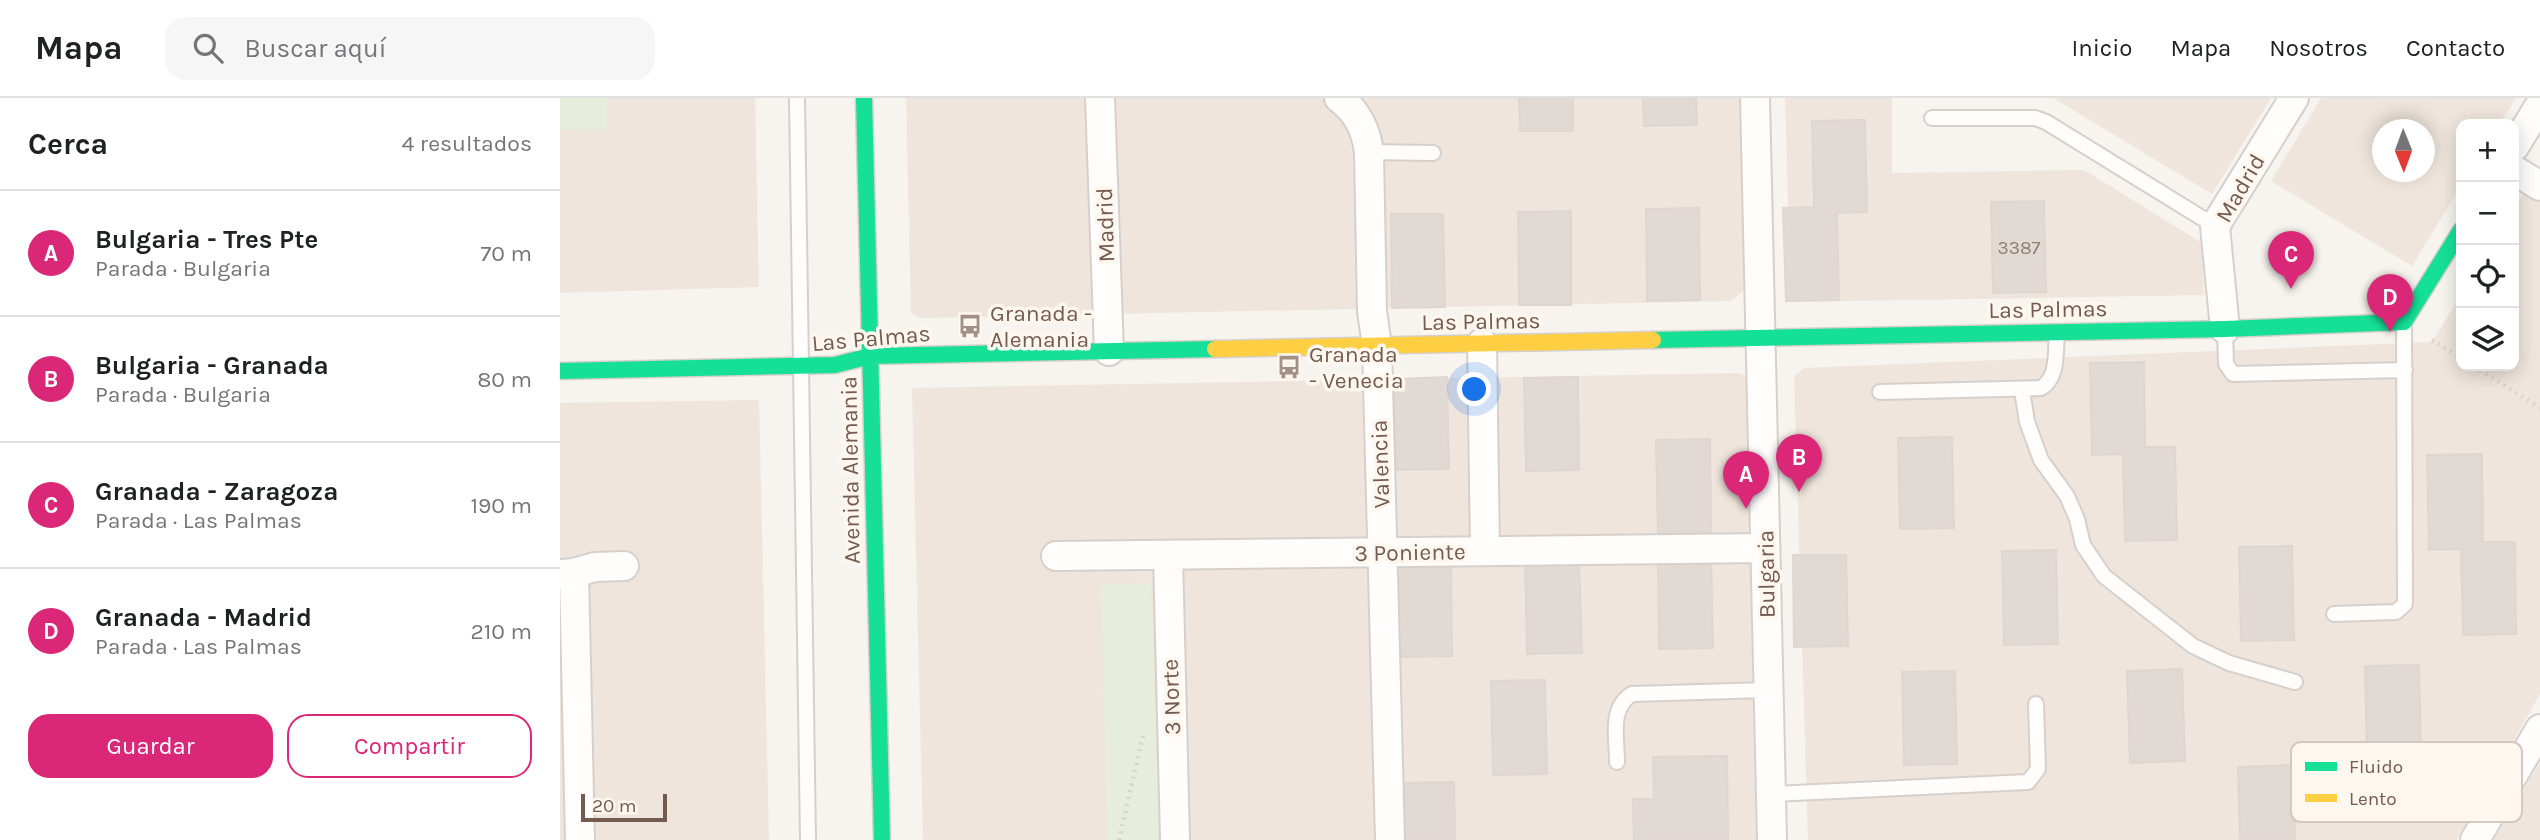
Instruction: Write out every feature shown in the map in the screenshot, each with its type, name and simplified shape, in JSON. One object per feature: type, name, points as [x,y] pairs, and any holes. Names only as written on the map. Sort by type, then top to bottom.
[{"type":"street","name":"Avenida Alemania","points":[[864,98],[882,840]]},
{"type":"street","name":"Madrid","points":[[1100,98],[1110,351]]},
{"type":"street","name":"Valencia","points":[[1339,98],[1360,120],[1367,136],[1369,152],[1390,840]]},
{"type":"street","name":"Bulgaria","points":[[1755,98],[1772,840]]},
{"type":"street","name":"Madrid","points":[[2225,329],[2215,226],[2294,98]]},
{"type":"street","points":[[2519,139],[2540,105]]},
{"type":"street","points":[[2519,173],[2540,186]]},
{"type":"street","points":[[2404,322],[2456,238]]},
{"type":"street","name":"Las Palmas","points":[[560,372],[835,365],[870,356],[2225,329],[2404,322]]},
{"type":"street","points":[[1482,344],[1485,551]]},
{"type":"street","name":"3 Poniente","points":[[1056,556],[1765,548]]},
{"type":"street","name":"3 Norte","points":[[1168,555],[1175,840]]},
{"type":"street","points":[[580,840],[567,574],[583,569],[624,566]]},
{"type":"street","points":[[2522,760],[2540,729]]},
{"type":"street","points":[[2475,840],[2486,822]]},
{"type":"lane","points":[[797,98],[808,840]]},
{"type":"lane","points":[[1932,118],[2035,118],[2215,226]]},
{"type":"lane","points":[[1369,152],[1433,153]]},
{"type":"lane","points":[[2334,614],[2396,611],[2405,604],[2404,322]]},
{"type":"lane","points":[[2225,329],[2227,365],[2233,374],[2404,370]]},
{"type":"lane","points":[[1880,392],[2041,388],[2051,379],[2057,332]]},
{"type":"lane","points":[[2022,390],[2027,422],[2041,460],[2067,496],[2077,519],[2083,545],[2104,576],[2193,646],[2229,663],[2295,682]]},
{"type":"lane","points":[[1617,762],[1616,713],[1624,699],[1632,694],[1768,691]]},
{"type":"lane","points":[[1770,794],[2028,782],[2038,769],[2036,704]]},
{"type":"path","points":[[2482,371],[2540,408]]},
{"type":"shaded area","points":[[560,98],[755,98],[759,287],[560,293]]},
{"type":"shaded area","points":[[906,98],[1740,98],[1744,290],[1731,301],[920,318],[911,313]]},
{"type":"shaded area","points":[[1785,98],[1892,98],[1892,173],[2084,170],[2202,243],[2204,295],[1791,302]]},
{"type":"shaded area","points":[[2053,98],[2271,98],[2212,194]]},
{"type":"shaded area","points":[[2321,98],[2516,98],[2502,119],[2456,119],[2456,194],[2412,266],[2271,181]]},
{"type":"shaded area","points":[[2524,193],[2540,203],[2540,694],[2513,742],[2291,742],[2291,822],[2467,822],[2457,840],[1808,840],[1794,377],[1804,368],[2432,342],[2456,303],[2456,371],[2519,371],[2519,202]]},
{"type":"shaded area","points":[[1737,373],[1746,376],[1756,840],[923,840],[912,388]]},
{"type":"shaded area","points":[[759,400],[769,840],[560,840],[560,403]]},
{"type":"shaded area","points":[[2540,762],[2540,840],[2494,840],[2505,822],[2522,822],[2522,793]]},
{"type":"green space","points":[[560,98],[607,98],[607,129],[560,130]]},
{"type":"green space","points":[[1151,583],[1159,840],[1108,840],[1100,585]]},
{"type":"building","points":[[1519,98],[1573,98],[1573,131],[1520,131]]},
{"type":"building","points":[[1643,98],[1696,98],[1697,125],[1644,126]]},
{"type":"building","points":[[1865,120],[1867,212],[1837,213],[1839,300],[1786,301],[1783,208],[1814,207],[1812,121]]},
{"type":"building","points":[[2044,201],[2046,292],[1993,293],[1991,202]]},
{"type":"building","points":[[1699,208],[1700,300],[1647,301],[1646,209]]},
{"type":"building","points":[[1571,211],[1571,305],[1519,305],[1518,212]]},
{"type":"building","points":[[1391,214],[1443,214],[1445,307],[1392,308]]},
{"type":"building","points":[[2144,362],[2145,447],[2175,447],[2177,540],[2125,541],[2123,454],[2092,455],[2090,363]]},
{"type":"building","points":[[1447,377],[1449,469],[1396,470],[1393,379]]},
{"type":"building","points":[[1578,377],[1579,470],[1526,471],[1524,378]]},
{"type":"building","points":[[1952,437],[1954,528],[1900,529],[1898,438]]},
{"type":"building","points":[[1710,439],[1711,532],[1658,533],[1656,440]]},
{"type":"building","points":[[2482,454],[2483,542],[2515,542],[2516,634],[2463,635],[2461,549],[2429,550],[2427,455]]},
{"type":"building","points":[[2292,546],[2294,640],[2241,641],[2239,547]]},
{"type":"building","points":[[2056,550],[2058,644],[2004,645],[2002,551]]},
{"type":"building","points":[[1793,555],[1846,555],[1848,646],[1794,647]]},
{"type":"building","points":[[1711,557],[1713,648],[1659,649],[1658,558]]},
{"type":"building","points":[[1579,560],[1582,653],[1527,654],[1525,562]]},
{"type":"building","points":[[1451,563],[1452,656],[1399,657],[1397,564]]},
{"type":"building","points":[[2419,665],[2421,742],[2367,742],[2365,666]]},
{"type":"building","points":[[2182,669],[2185,761],[2130,763],[2127,671]]},
{"type":"building","points":[[1955,671],[1957,764],[1904,765],[1902,672]]},
{"type":"building","points":[[1545,680],[1547,774],[1493,775],[1491,681]]},
{"type":"building","points":[[1727,756],[1728,840],[1634,840],[1633,799],[1654,799],[1653,757]]},
{"type":"building","points":[[2291,765],[2291,822],[2295,822],[2295,840],[2240,840],[2238,767]]},
{"type":"building","points":[[1454,782],[1455,840],[1401,840],[1400,783]]},
{"type":"traffic: fast","points":[[864,98],[882,840]]},
{"type":"traffic: fast","points":[[1653,340],[2225,329],[2404,322],[2456,238]]},
{"type":"traffic: fast","points":[[560,371],[835,365],[870,356],[1215,349]]},
{"type":"traffic: slow","points":[[1215,349],[1653,340]]},
{"type":"place","name":"Granada - Zaragoza","points":[[2291,289]]},
{"type":"place","name":"Granada - Alemania","points":[[970,326]]},
{"type":"place","name":"Granada - Madrid","points":[[2390,332]]},
{"type":"place","name":"Granada - Venecia","points":[[1289,367]]},
{"type":"place","name":"Bulgaria - Granada","points":[[1799,492]]},
{"type":"place","name":"Bulgaria - Tres Pte","points":[[1746,509]]}]
